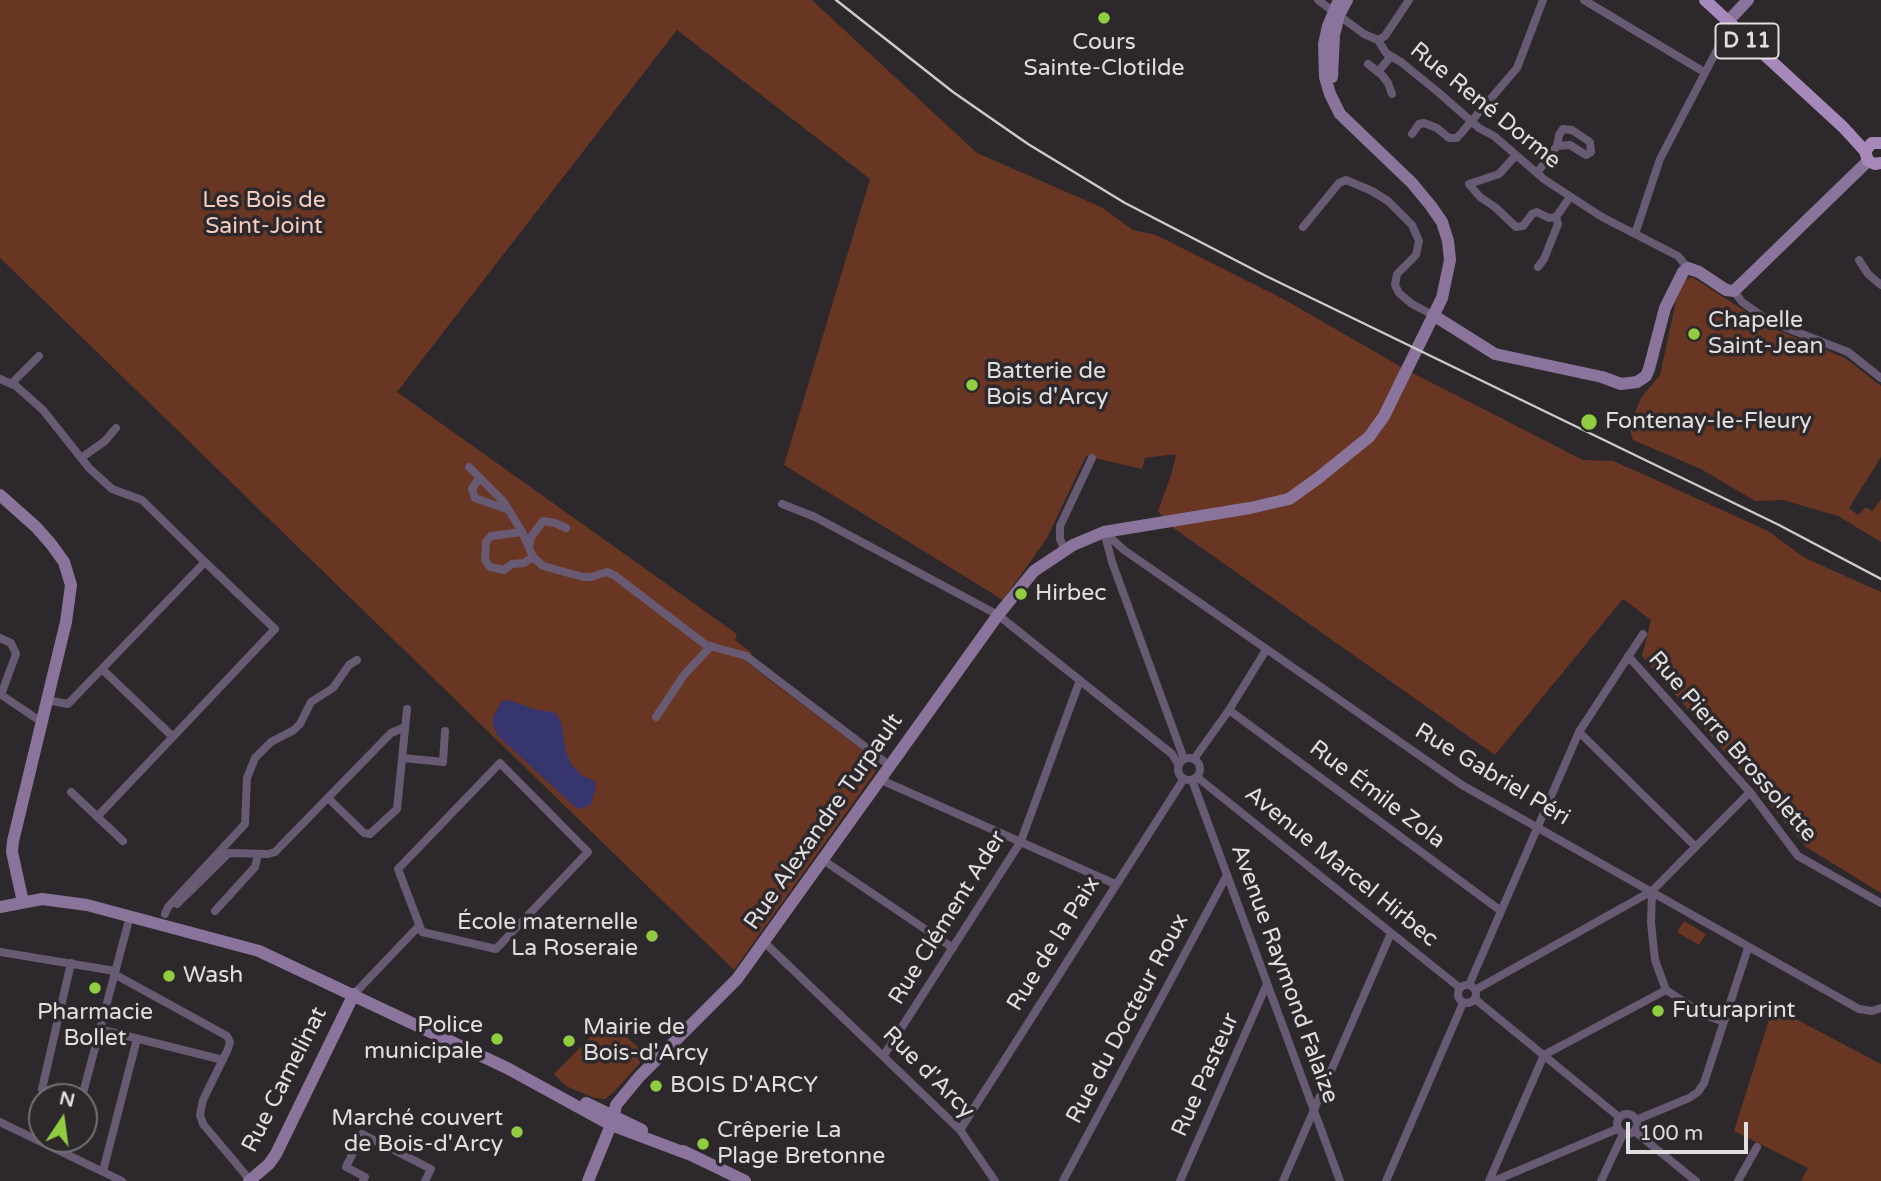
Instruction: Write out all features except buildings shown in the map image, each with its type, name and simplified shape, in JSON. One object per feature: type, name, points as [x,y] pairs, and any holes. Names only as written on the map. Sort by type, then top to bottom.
[{"type":"main road","name":"D 11","points":[[1704,0],[1731,21],[1873,152]]},
{"type":"main road","name":"D 11","points":[[1716,0],[1731,21]]},
{"type":"street","name":"Rue René Dorme","points":[[1318,0],[1337,9],[1364,34],[1378,40],[1391,56],[1570,197],[1678,256],[1688,268]]},
{"type":"street","name":"Rue Alexandre Turpault","points":[[594,1163],[616,1105],[632,1085],[737,979],[998,615],[1034,571],[1065,550],[1104,533],[1289,499],[1369,437],[1384,416],[1446,287],[1450,260],[1442,222],[1412,183],[1340,114],[1330,94],[1323,61],[1324,44],[1337,9],[1348,0]]},
{"type":"street","points":[[1378,40],[1385,36],[1409,0]]},
{"type":"street","points":[[1412,134],[1419,124],[1424,123],[1454,140],[1472,122],[1517,68],[1543,0]]},
{"type":"street","points":[[1584,0],[1704,72]]},
{"type":"street","points":[[1635,234],[1660,159],[1731,21],[1748,0]]},
{"type":"street","points":[[1378,72],[1391,56]]},
{"type":"street","points":[[1368,64],[1388,83],[1392,94]]},
{"type":"street","points":[[1537,173],[1557,146],[1561,132],[1569,129],[1590,142],[1592,148],[1586,155],[1570,145],[1557,146]]},
{"type":"street","points":[[1734,291],[1873,152]]},
{"type":"street","points":[[1516,155],[1499,174],[1469,184],[1472,189],[1516,228],[1523,226],[1532,214],[1537,212],[1549,218],[1556,218]]},
{"type":"street","points":[[1303,227],[1339,183],[1346,180],[1388,201],[1412,225],[1419,241],[1416,255],[1397,274],[1395,285],[1399,293],[1412,304],[1495,354],[1621,384],[1637,382],[1646,376],[1665,308],[1678,280],[1688,268],[1726,290],[1734,291],[1742,302],[1769,321],[1848,352],[1881,378]]},
{"type":"street","points":[[1556,218],[1570,197]]},
{"type":"street","points":[[1538,267],[1558,224],[1556,218]]},
{"type":"street","points":[[1859,260],[1868,274],[1881,285]]},
{"type":"street","points":[[11,384],[39,356]]},
{"type":"street","points":[[0,379],[11,384],[43,410],[89,468],[112,489],[142,500],[275,629],[97,817]]},
{"type":"street","points":[[81,457],[105,441],[116,428]]},
{"type":"street","points":[[1065,550],[1060,539],[1060,526],[1092,458]]},
{"type":"street","points":[[469,467],[509,510],[533,557],[543,566],[583,577],[607,572],[614,575],[706,645],[746,656],[890,765]]},
{"type":"street","points":[[479,478],[472,489],[475,498],[509,510]]},
{"type":"street","points":[[0,495],[36,527],[64,562],[69,574],[70,598],[47,700],[6,850],[23,902]]},
{"type":"street","points":[[782,504],[815,517],[998,615],[1181,761],[1194,759],[1229,710],[1266,650]]},
{"type":"street","points":[[529,547],[531,537],[543,522],[566,528]]},
{"type":"street","points":[[522,531],[491,536],[486,542],[485,560],[490,567],[504,570],[533,557]]},
{"type":"street","points":[[1104,533],[1181,761],[1177,771],[1191,779],[1200,767],[1194,759]]},
{"type":"street","name":"Rue Gabriel Péri","points":[[1104,533],[1266,650],[1462,785],[1859,1009],[1872,1011],[1881,1008]]},
{"type":"street","points":[[47,700],[68,704],[205,562]]},
{"type":"street","points":[[1463,1003],[1471,1003],[1501,911],[1579,732],[1643,634]]},
{"type":"street","points":[[0,638],[11,643],[16,654],[1,695],[40,721]]},
{"type":"street","points":[[656,717],[684,675],[711,646]]},
{"type":"street","name":"Rue Pierre Brossolette","points":[[1628,656],[1750,792],[1798,856],[1881,903]]},
{"type":"street","points":[[164,919],[168,907],[245,824],[250,768],[261,749],[294,730],[311,702],[333,688],[349,665],[357,660]]},
{"type":"street","points":[[103,670],[173,737]]},
{"type":"street","name":"Rue Clément Ader","points":[[884,1055],[1021,841],[1080,680]]},
{"type":"street","points":[[328,798],[364,833],[370,834],[397,809],[407,709]]},
{"type":"street","name":"Rue Émile Zola","points":[[1229,710],[1501,911]]},
{"type":"street","points":[[164,919],[229,853],[275,852],[391,733],[405,727]]},
{"type":"street","points":[[403,758],[443,762],[445,732]]},
{"type":"street","points":[[1579,732],[1696,848]]},
{"type":"street","points":[[500,763],[588,852],[496,948],[422,932],[418,927],[397,869],[500,763]]},
{"type":"street","points":[[879,779],[1115,884]]},
{"type":"street","name":"Avenue Raymond Falaize","points":[[1191,779],[1340,1181]]},
{"type":"street","name":"Rue de la Paix","points":[[960,1130],[1115,884],[1191,779]]},
{"type":"street","name":"Avenue Marcel Hirbec","points":[[1191,779],[1460,988]]},
{"type":"street","points":[[71,792],[123,841]]},
{"type":"street","points":[[1473,991],[1652,891],[1750,792]]},
{"type":"street","points":[[215,911],[256,867],[258,854]]},
{"type":"street","points":[[823,860],[953,948]]},
{"type":"street","name":"Rue du Docteur Roux","points":[[1063,1181],[1227,875]]},
{"type":"street","points":[[1652,891],[1651,923],[1655,960],[1667,990],[1705,1015],[1724,1022]]},
{"type":"street","points":[[0,907],[42,900],[64,901],[130,916],[164,919],[259,951],[745,1181]]},
{"type":"street","points":[[86,1083],[130,916]]},
{"type":"street","points":[[354,994],[418,927]]},
{"type":"street","points":[[1283,1181],[1391,933]]},
{"type":"street","name":"Rue d'Arcy","points":[[764,942],[960,1130],[995,1181]]},
{"type":"street","points":[[1636,1119],[1698,1092],[1704,1083],[1748,948]]},
{"type":"street","points":[[0,952],[114,972],[227,1036],[230,1042],[203,1100],[200,1115],[203,1124],[255,1179]]},
{"type":"street","points":[[43,1083],[71,963]]},
{"type":"street","name":"Rue Pasteur","points":[[1180,1181],[1267,985]]},
{"type":"street","points":[[1463,1003],[1458,996],[1460,988],[1473,991],[1619,1117]]},
{"type":"street","points":[[1491,1181],[1544,1055],[1667,990]]},
{"type":"street","name":"Rue Camelinat","points":[[255,1179],[276,1154],[354,994]]},
{"type":"street","points":[[1386,1181],[1463,1003]]},
{"type":"street","points":[[99,1029],[223,1060]]},
{"type":"street","points":[[103,1171],[136,1039]]},
{"type":"street","points":[[1601,1181],[1620,1131],[1616,1122],[1619,1117],[1628,1114],[1636,1119],[1637,1126],[1634,1131]]},
{"type":"street","points":[[0,1122],[122,1181]]},
{"type":"street","points":[[1491,1181],[1620,1131],[1634,1131],[1696,1181]]},
{"type":"street","points":[[363,1181],[365,1177],[346,1167],[362,1134],[431,1169],[425,1181]]},
{"type":"street","points":[[1738,1181],[1757,1147]]},
{"type":"street","points":[[582,1181],[594,1163]]},
{"type":"street","points":[[588,1181],[594,1163]]},
{"type":"green space","name":"Les Bois de Saint-Joint","points":[[0,0],[812,0],[977,153],[1101,207],[1133,230],[1156,235],[1287,301],[1403,368],[1583,460],[1613,461],[1654,479],[1768,531],[1805,558],[1881,592],[1881,893],[1806,847],[1642,656],[1651,620],[1623,599],[1495,755],[1172,527],[1158,511],[1176,454],[1145,458],[1142,469],[1086,456],[1047,538],[1003,600],[784,465],[870,179],[677,30],[397,392],[737,634],[735,640],[752,653],[746,662],[881,764],[734,970],[0,258]]},
{"type":"green space","points":[[1692,277],[1770,327],[1845,358],[1881,386],[1881,457],[1849,508],[1858,515],[1866,507],[1872,511],[1881,499],[1881,542],[1838,516],[1783,500],[1755,501],[1701,469],[1633,440],[1629,427],[1641,398],[1660,375],[1676,301],[1685,280]]},
{"type":"green space","points":[[1684,921],[1706,934],[1699,945],[1677,932]]},
{"type":"green space","points":[[1773,1007],[1881,1064],[1881,1181],[1801,1181],[1808,1168],[1734,1131]]},
{"type":"green space","points":[[607,1020],[647,1055],[614,1092],[605,1099],[594,1098],[566,1086],[554,1074]]},
{"type":"shaded area","points":[[509,700],[556,713],[561,722],[571,764],[581,775],[595,781],[591,804],[582,809],[576,808],[497,735],[493,717],[502,701]]},
{"type":"railway","points":[[836,0],[953,92],[1028,144],[1125,203],[1266,276],[1779,525],[1881,579]]},
{"type":"place","name":"Cours Sainte-Clotilde","points":[[1104,18]]},
{"type":"place","name":"Chapelle Saint-Jean","points":[[1694,334]]},
{"type":"place","name":"Batterie de Bois d'Arcy","points":[[972,385]]},
{"type":"place","name":"Fontenay-le-Fleury","points":[[1589,422]]},
{"type":"place","name":"Hirbec","points":[[1021,594]]},
{"type":"place","name":"École maternelle La Roseraie","points":[[652,936]]},
{"type":"place","name":"Wash","points":[[169,976]]},
{"type":"place","name":"Pharmacie Bollet","points":[[95,988]]},
{"type":"place","name":"Futuraprint","points":[[1658,1011]]},
{"type":"place","name":"Police municipale","points":[[497,1039]]},
{"type":"place","name":"Mairie de Bois-d'Arcy","points":[[569,1041]]},
{"type":"place","name":"BOIS D'ARCY","points":[[656,1086]]},
{"type":"place","name":"Marché couvert de Bois-d'Arcy","points":[[517,1132]]},
{"type":"place","name":"Crêperie La Plage Bretonne","points":[[703,1144]]}]
